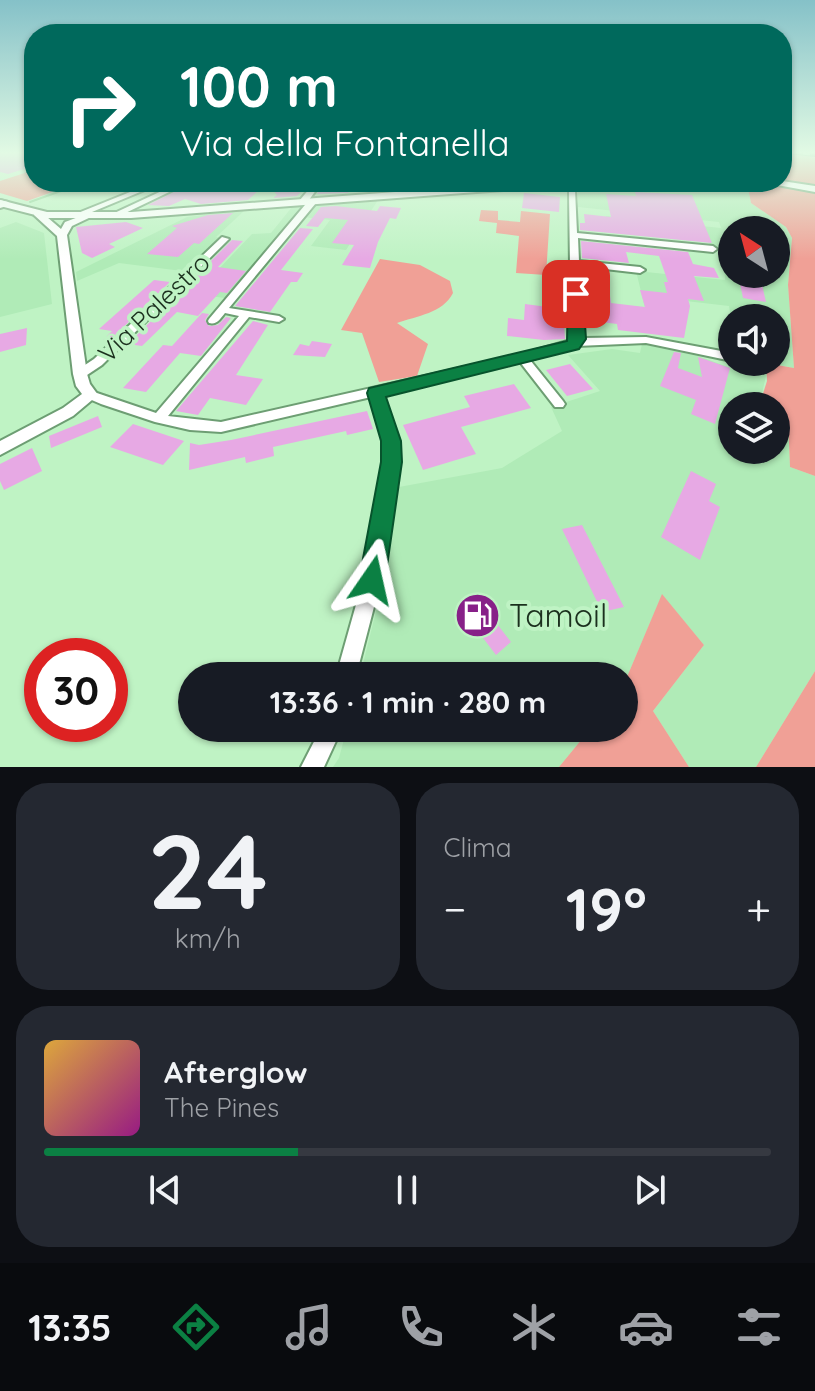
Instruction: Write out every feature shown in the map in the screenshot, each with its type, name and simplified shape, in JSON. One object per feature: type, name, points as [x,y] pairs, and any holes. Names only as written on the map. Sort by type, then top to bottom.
[{"type":"main road","points":[[357,198],[386,192]]},
{"type":"main road","points":[[1,203],[37,213],[112,216],[424,192]]},
{"type":"main road","points":[[1,203],[83,215]]},
{"type":"street","points":[[58,230],[83,215],[137,192]]},
{"type":"street","points":[[112,216],[165,192]]},
{"type":"street","points":[[213,321],[314,192]]},
{"type":"street","points":[[568,192],[574,235],[577,342]]},
{"type":"street","points":[[37,213],[58,230],[83,386],[91,395],[207,428],[236,425],[376,393],[577,342],[646,340],[718,354]]},
{"type":"street","points":[[574,235],[713,249]]},
{"type":"street","name":"Via Palestro","points":[[80,374],[98,362],[225,239]]},
{"type":"street","points":[[575,263],[640,270]]},
{"type":"street","points":[[223,310],[279,319]]},
{"type":"street","points":[[160,417],[246,314]]},
{"type":"street","points":[[523,358],[559,404]]},
{"type":"street","points":[[350,662],[372,580],[389,486],[391,441],[376,393]]},
{"type":"street","points":[[0,449],[68,412],[91,395]]},
{"type":"street","points":[[312,767],[325,742]]},
{"type":"shaded area","points":[[0,188],[53,192],[27,201],[0,193]]},
{"type":"shaded area","points":[[792,188],[815,188],[815,476],[790,467],[790,392],[763,392],[767,376],[790,376],[790,367],[794,368],[788,288],[792,238],[790,216],[770,216],[751,203],[749,192],[792,192]]},
{"type":"shaded area","points":[[578,192],[749,192],[751,203],[770,216],[718,216],[718,222],[578,207]]},
{"type":"shaded area","points":[[378,200],[346,250],[311,246],[330,220],[303,217],[232,299],[195,294],[252,234],[271,233],[292,207]]},
{"type":"shaded area","points":[[245,210],[216,237],[225,239],[190,272],[119,263],[77,281],[76,272],[187,217]]},
{"type":"shaded area","points":[[481,210],[498,211],[498,220],[520,222],[521,211],[550,214],[546,275],[516,273],[519,236],[496,233],[497,223],[479,221]]},
{"type":"shaded area","points":[[606,216],[718,228],[718,251],[712,250],[706,237],[607,227]]},
{"type":"shaded area","points":[[16,222],[44,233],[52,304],[0,317],[0,228]]},
{"type":"shaded area","points":[[380,259],[420,265],[450,281],[453,293],[436,309],[397,323],[428,344],[417,376],[379,382],[362,333],[341,330]]},
{"type":"shaded area","points":[[636,271],[718,279],[718,288],[788,288],[789,304],[718,305],[660,298],[647,316]]},
{"type":"shaded area","points":[[790,313],[794,368],[790,367]]},
{"type":"shaded area","points":[[642,344],[718,363],[718,376],[766,376],[762,392],[718,392],[718,464],[790,464],[790,467],[815,476],[815,671],[756,767],[689,767],[653,711],[704,645],[662,595],[633,662],[363,662],[384,579],[399,487],[502,468],[562,431],[551,407],[600,391],[568,355],[612,349],[640,353]]},
{"type":"shaded area","points":[[662,594],[704,645],[653,711],[689,767],[559,767],[580,742],[638,742],[638,662],[633,662]]},
{"type":"shaded area","points":[[815,671],[815,767],[756,767]]},
{"type":"shaded area","points":[[343,742],[580,742],[559,767],[333,767]]},
{"type":"building","points":[[173,192],[257,192],[248,200],[201,204],[185,199],[169,206],[148,205]]},
{"type":"building","points":[[274,192],[301,192],[297,196],[273,198],[277,195]]},
{"type":"building","points":[[318,192],[349,192],[348,193],[317,194]]},
{"type":"building","points":[[635,192],[692,195],[712,243],[580,230],[580,223],[585,223],[584,214],[611,217],[606,194],[636,196]]},
{"type":"building","points":[[524,193],[560,197],[559,212],[522,208]]},
{"type":"building","points":[[380,206],[401,208],[396,219],[390,218],[370,268],[342,265],[354,245],[332,243],[348,220],[325,218],[318,227],[306,226],[321,207],[377,211]]},
{"type":"building","points":[[233,213],[199,244],[194,243],[178,257],[147,254],[177,228],[172,226],[208,215]]},
{"type":"building","points":[[126,222],[143,228],[109,244],[115,247],[92,258],[82,253],[76,227]]},
{"type":"building","points":[[300,228],[313,229],[281,270],[303,273],[297,282],[291,282],[270,312],[235,306]]},
{"type":"building","points":[[232,240],[243,241],[218,267],[246,271],[227,293],[220,292],[198,316],[177,312],[142,346],[128,344]]},
{"type":"building","points":[[581,241],[688,252],[693,264],[714,268],[718,278],[694,276],[704,301],[688,299],[690,306],[684,338],[618,330],[617,324],[586,320],[586,285],[609,288],[611,303],[645,307],[640,290],[667,293],[664,282],[668,282],[659,256],[626,252],[629,263],[582,258]]},
{"type":"building","points":[[154,280],[170,282],[109,341],[103,340],[112,331],[99,329]]},
{"type":"building","points":[[741,288],[763,288],[766,302],[743,298]]},
{"type":"building","points":[[525,304],[563,309],[565,339],[507,336],[508,318],[524,320]]},
{"type":"building","points":[[202,313],[209,314],[205,320],[209,326],[218,325],[226,317],[231,318],[201,356],[180,353],[146,392],[123,388],[163,345],[172,346]]},
{"type":"building","points":[[253,321],[268,325],[236,375],[263,379],[246,405],[210,398],[198,415],[176,411]]},
{"type":"building","points":[[27,328],[26,345],[0,352],[0,334]]},
{"type":"building","points":[[312,341],[332,344],[325,357],[293,355],[300,344],[309,346]]},
{"type":"building","points":[[674,352],[681,353],[678,368],[702,377],[698,357],[718,364],[718,376],[728,376],[724,392],[718,392],[715,424],[691,414],[696,400],[660,386]]},
{"type":"building","points":[[570,364],[593,389],[567,396],[546,370]]},
{"type":"building","points":[[514,384],[531,408],[461,427],[476,454],[423,470],[403,425],[470,407],[464,396]]},
{"type":"building","points":[[367,411],[373,429],[347,435],[346,431],[273,447],[274,456],[246,463],[245,457],[189,470],[190,443],[199,445],[231,440]]},
{"type":"building","points":[[98,416],[102,427],[51,448],[49,436]]},
{"type":"building","points":[[133,424],[184,441],[163,465],[110,447]]},
{"type":"building","points":[[32,448],[42,471],[4,490],[0,481],[0,464]]},
{"type":"building","points":[[691,471],[716,484],[709,501],[720,507],[700,560],[661,537]]},
{"type":"building","points":[[582,525],[624,607],[602,612],[562,529]]},
{"type":"building","points":[[484,597],[495,611],[490,615],[511,642],[496,655],[474,626],[467,631],[457,617]]},
{"type":"waterway","points":[[30,202],[58,192]]},
{"type":"place","name":"Tamoil","points":[[478,616]]},
{"type":"route","points":[[372,580],[391,462],[391,441],[376,393],[573,345],[577,342],[576,294]]}]
